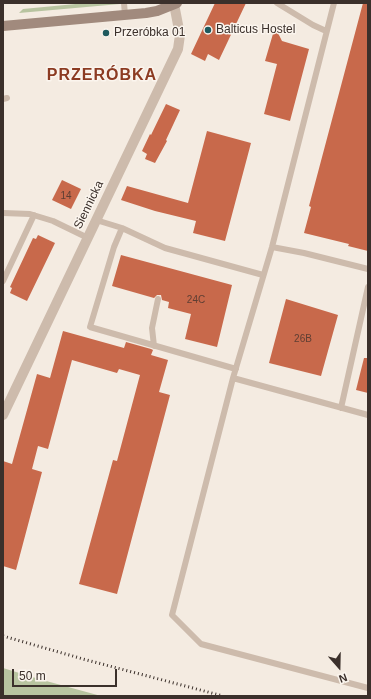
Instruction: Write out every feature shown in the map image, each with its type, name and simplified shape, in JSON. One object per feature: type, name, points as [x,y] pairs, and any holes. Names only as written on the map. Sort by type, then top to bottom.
[{"type":"street","points":[[3,26],[126,15],[157,11],[176,4]]},
{"type":"street","name":"Siennicka","points":[[3,415],[178,49],[180,34],[176,4]]},
{"type":"lane","points":[[124,3],[126,15]]},
{"type":"lane","points":[[277,3],[312,25],[326,31]]},
{"type":"lane","points":[[334,3],[272,247],[233,378],[172,615],[201,644],[368,688]]},
{"type":"lane","points":[[3,213],[34,215],[53,221],[88,238]]},
{"type":"lane","points":[[3,281],[34,215]]},
{"type":"lane","points":[[96,220],[122,228],[165,248],[263,275]]},
{"type":"lane","points":[[122,228],[114,247],[90,327],[236,369]]},
{"type":"lane","points":[[272,247],[304,253],[368,269]]},
{"type":"lane","points":[[341,408],[368,287]]},
{"type":"lane","points":[[154,346],[152,328],[158,299]]},
{"type":"lane","points":[[233,378],[368,415]]},
{"type":"green space","points":[[86,3],[120,4],[19,13],[23,9]]},
{"type":"green space","points":[[3,668],[39,679],[101,696],[3,696]]},
{"type":"building","points":[[215,3],[246,3],[219,60],[208,54],[205,61],[191,54]]},
{"type":"building","points":[[363,3],[368,3],[368,251],[348,246],[349,244],[304,233],[311,207],[309,206]]},
{"type":"building","points":[[275,27],[282,41],[309,49],[290,121],[264,114],[277,64],[265,61]]},
{"type":"building","points":[[166,104],[180,110],[166,140],[167,141],[155,163],[145,159],[147,154],[142,151]]},
{"type":"building","points":[[207,131],[251,143],[225,241],[193,233],[196,221],[155,211],[121,200],[127,186],[188,203]]},
{"type":"building","points":[[62,180],[81,189],[71,209],[52,200]]},
{"type":"building","points":[[38,235],[55,243],[27,301],[10,293],[12,288],[10,287],[33,238],[36,239]]},
{"type":"building","points":[[121,255],[232,285],[217,347],[185,339],[191,314],[168,308],[169,302],[162,300],[161,295],[157,295],[154,298],[112,286]]},
{"type":"building","points":[[286,299],[338,315],[321,376],[269,363]]},
{"type":"building","points":[[63,331],[124,348],[126,342],[151,349],[153,350],[151,355],[168,360],[159,392],[170,395],[117,594],[79,584],[113,460],[117,461],[140,375],[119,369],[117,373],[72,360],[48,449],[38,446],[32,469],[42,472],[16,570],[3,566],[3,461],[12,464],[37,374],[50,378]]},
{"type":"building","points":[[364,358],[368,358],[368,393],[356,390]]},
{"type":"railway","points":[[3,636],[223,696]]},
{"type":"place","name":"Balticus Hostel","points":[[208,30]]},
{"type":"place","name":"Przeróbka 01","points":[[106,33]]},
{"type":"district","name":"PRZERÓBKA","points":[[102,76]]}]
